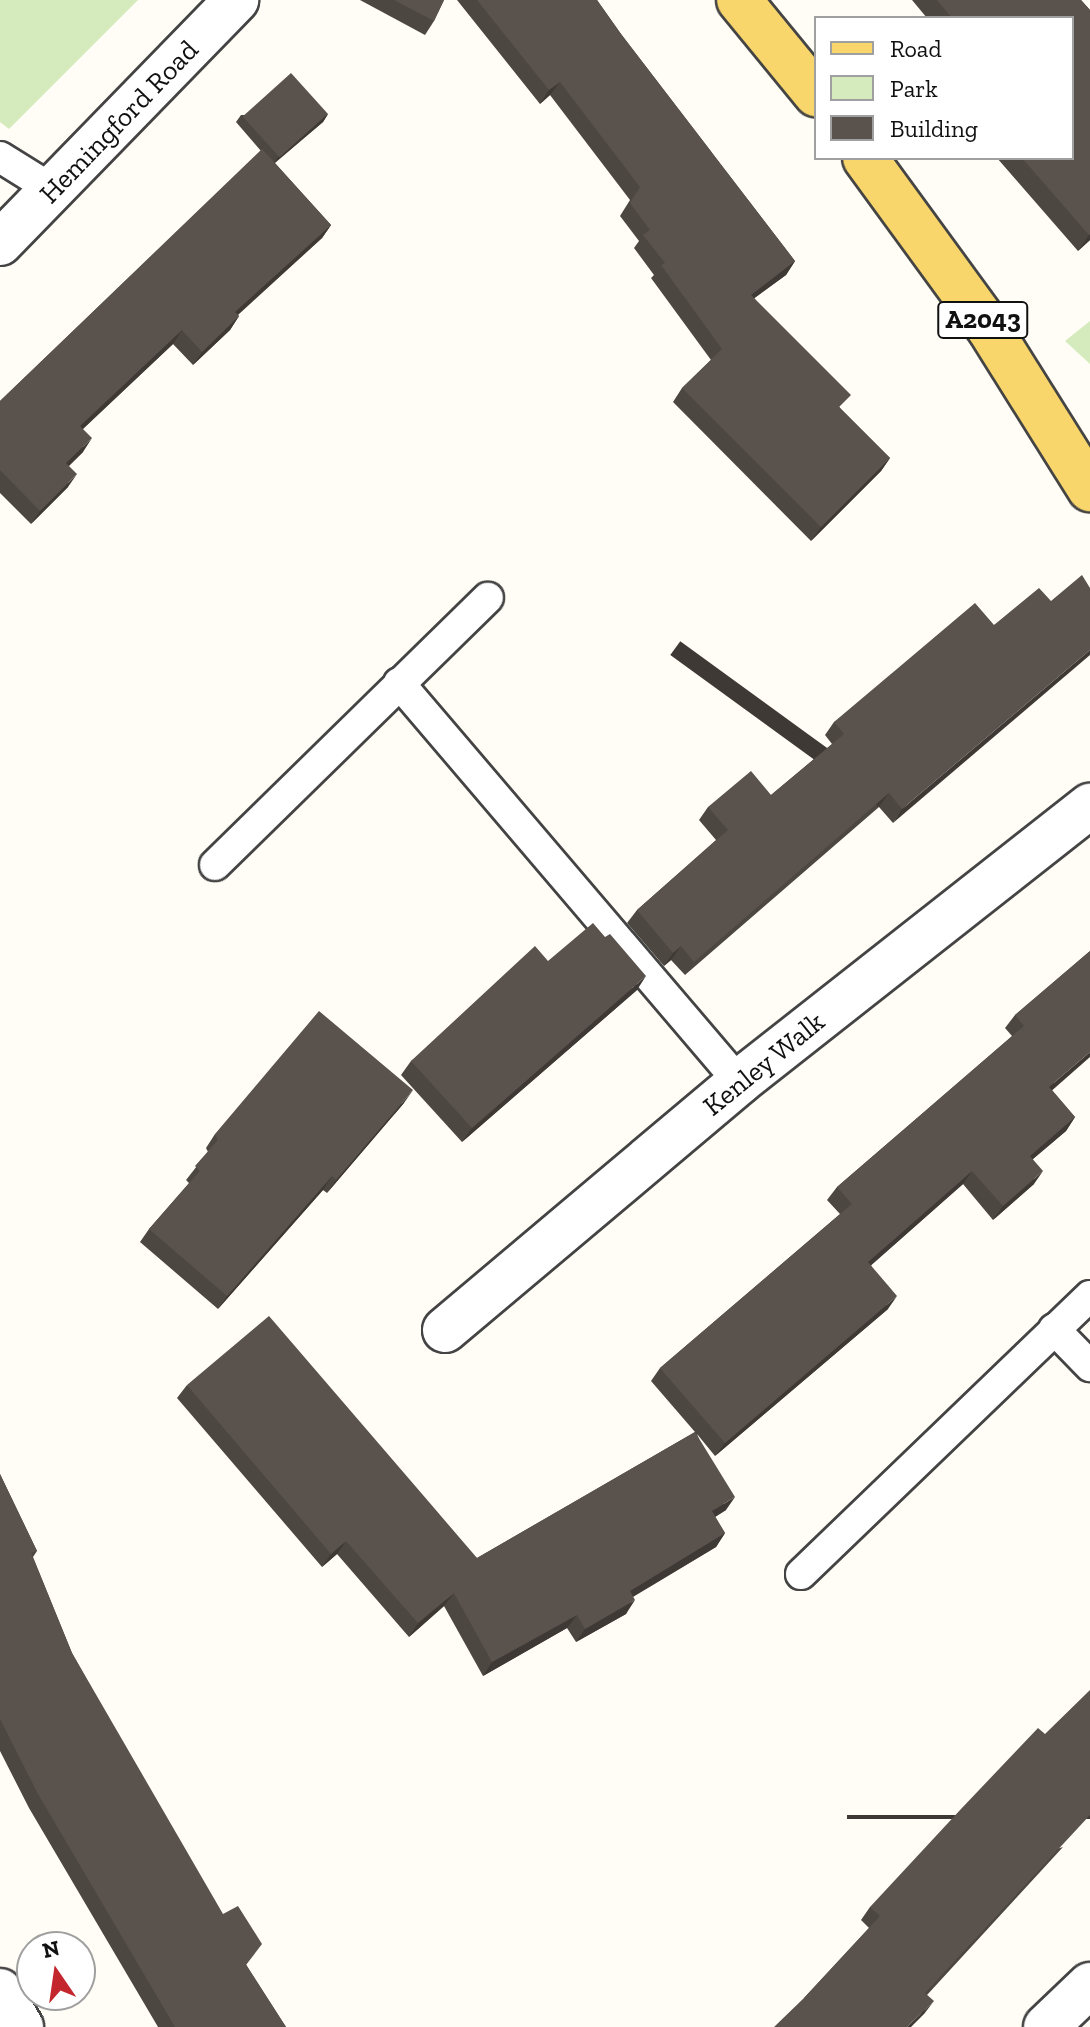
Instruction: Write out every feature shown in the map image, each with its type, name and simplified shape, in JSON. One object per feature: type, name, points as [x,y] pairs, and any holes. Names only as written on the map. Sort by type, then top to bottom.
[{"type":"main road","points":[[739,0],[814,92]]},
{"type":"main road","name":"A2043","points":[[866,160],[987,325],[1085,469]]},
{"type":"street","name":"Hemingford Road","points":[[0,243],[236,0]]},
{"type":"street","name":"Kenley Walk","points":[[445,1330],[739,1082],[1090,806]]},
{"type":"street","points":[[1046,2027],[1090,1985]]},
{"type":"street","points":[[0,1991],[21,2027]]},
{"type":"lane","points":[[0,157],[53,190]]},
{"type":"lane","points":[[215,865],[488,598]]},
{"type":"lane","points":[[399,683],[739,1082]]},
{"type":"lane","points":[[801,1574],[1090,1296]]},
{"type":"lane","points":[[1054,1329],[1090,1366]]},
{"type":"green space","points":[[0,0],[138,0],[9,129],[0,122]]},
{"type":"green space","points":[[1090,321],[1090,364],[1065,341]]},
{"type":"building","points":[[394,0],[444,0],[434,21]]},
{"type":"building","points":[[477,0],[597,0],[795,261],[751,295],[851,395],[839,407],[890,458],[821,527],[682,388],[722,349],[643,235],[650,230],[630,203],[640,187],[560,82],[549,90]]},
{"type":"building","points":[[937,0],[1081,0],[1090,10],[1089,235],[1024,160],[1074,160],[1074,16],[950,16]]},
{"type":"building","points":[[291,73],[328,114],[279,157],[243,116]]},
{"type":"building","points":[[262,149],[331,225],[235,312],[239,316],[202,352],[182,330],[80,426],[92,438],[66,463],[77,474],[40,511],[0,470],[0,401]]},
{"type":"building","points":[[1082,575],[1090,588],[1090,650],[902,809],[889,793],[694,962],[681,946],[673,953],[637,910],[728,830],[708,807],[751,771],[771,795],[844,734],[834,722],[975,603],[994,625],[1039,588],[1051,601]]},
{"type":"building","points":[[593,923],[605,937],[610,934],[646,976],[472,1128],[411,1061],[535,946],[548,961]]},
{"type":"building","points":[[1090,951],[1090,1052],[1049,1087],[1075,1117],[1030,1156],[1043,1171],[1003,1206],[972,1171],[868,1262],[897,1296],[725,1443],[660,1368],[852,1204],[837,1187],[1024,1026],[1015,1015]]},
{"type":"building","points":[[319,1011],[413,1090],[336,1180],[332,1176],[227,1296],[149,1229],[200,1171],[195,1166],[218,1140],[215,1134]]},
{"type":"building","points":[[269,1316],[477,1558],[695,1432],[735,1497],[712,1511],[725,1533],[630,1591],[635,1600],[585,1629],[577,1615],[492,1662],[454,1593],[418,1623],[346,1541],[331,1554],[187,1385]]},
{"type":"building","points":[[0,1474],[37,1551],[31,1553],[72,1653],[223,1914],[238,1906],[262,1944],[246,1965],[286,2027],[175,2027],[38,1794],[0,1719]]},
{"type":"building","points":[[1090,1690],[1090,1815],[925,1993],[934,2001],[907,2027],[774,2027],[880,1916],[870,1907],[961,1809],[1038,1728],[1045,1734]]}]
